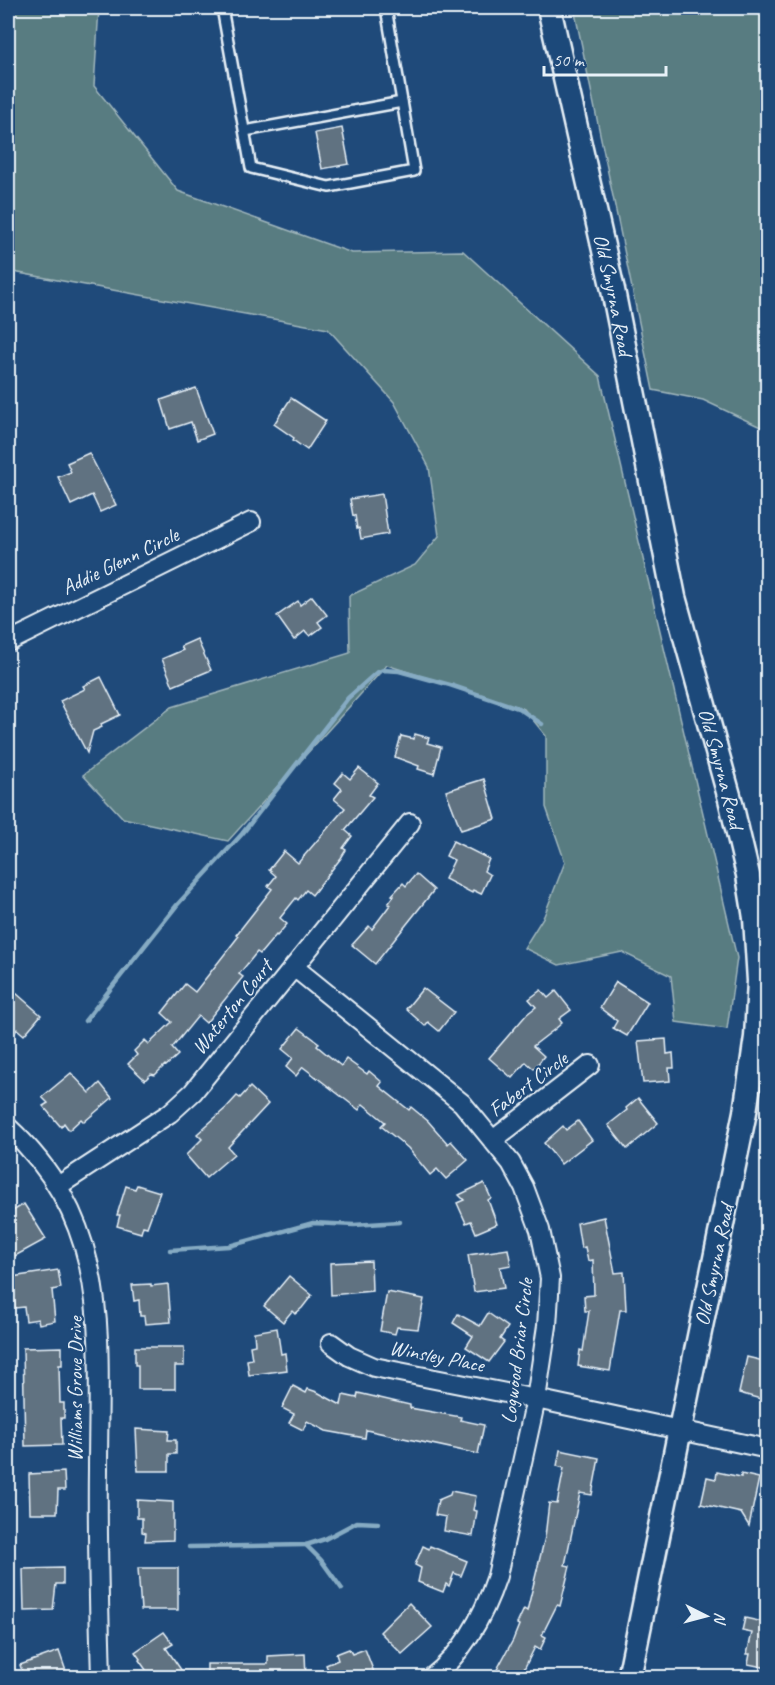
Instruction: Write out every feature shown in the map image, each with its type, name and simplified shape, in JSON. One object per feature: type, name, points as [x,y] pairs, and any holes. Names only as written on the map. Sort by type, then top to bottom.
[{"type":"street","name":"Old Smyrna Road","points":[[549,8],[613,290],[674,597],[744,855],[763,967],[745,1112],[629,1677]]},
{"type":"street","name":"Addie Glenn Circle","points":[[8,642],[251,522]]},
{"type":"street","name":"Waterton Court","points":[[58,1186],[170,1113],[194,1092],[410,823]]},
{"type":"street","name":"Logwood Briar Circle","points":[[294,967],[462,1103],[511,1163],[524,1187],[540,1230],[549,1265],[550,1291],[536,1399],[502,1559],[492,1591],[473,1632],[431,1677]]},
{"type":"street","name":"Fabert Circle","points":[[493,1140],[590,1065]]},
{"type":"street","name":"Williams Grove Drive","points":[[8,1127],[39,1159],[58,1186],[83,1242],[96,1301],[100,1677]]},
{"type":"street","name":"Winsley Place","points":[[332,1343],[357,1360],[374,1367],[768,1449]]},
{"type":"lane","points":[[222,8],[251,168],[329,187],[414,171],[386,8]]},
{"type":"lane","points":[[245,131],[402,102]]},
{"type":"green space","points":[[8,8],[99,8],[94,86],[178,191],[352,253],[463,251],[600,376],[737,958],[727,1029],[676,1022],[671,976],[622,952],[559,965],[524,948],[544,916],[565,862],[546,807],[546,736],[524,709],[387,665],[228,841],[123,818],[83,775],[172,707],[350,653],[349,596],[415,565],[439,536],[429,467],[394,402],[328,329],[8,271]]},
{"type":"green space","points":[[574,8],[767,8],[767,430],[703,400],[653,390]]},
{"type":"building","points":[[342,128],[349,164],[322,169],[315,133]]},
{"type":"building","points":[[196,388],[213,434],[197,440],[191,422],[170,429],[161,400]]},
{"type":"building","points":[[291,398],[326,421],[307,450],[274,424]]},
{"type":"building","points":[[89,453],[116,505],[100,512],[92,495],[71,505],[58,477],[71,472],[67,463]]},
{"type":"building","points":[[382,494],[388,534],[361,539],[350,499]]},
{"type":"building","points":[[312,596],[327,615],[318,622],[322,627],[310,636],[305,631],[294,640],[277,616],[298,601],[300,605]]},
{"type":"building","points":[[197,639],[211,670],[173,686],[162,659],[183,650],[181,646]]},
{"type":"building","points":[[101,677],[120,715],[101,724],[102,727],[93,731],[87,753],[60,701],[85,689],[83,686]]},
{"type":"building","points":[[415,734],[429,738],[427,743],[441,747],[434,774],[418,769],[419,766],[395,757],[401,736],[414,739]]},
{"type":"building","points":[[359,768],[378,783],[369,795],[373,797],[345,830],[352,836],[343,848],[346,850],[341,858],[312,895],[306,890],[298,900],[296,898],[280,918],[287,924],[260,954],[257,952],[239,974],[243,977],[206,1023],[198,1016],[172,1048],[178,1055],[155,1075],[151,1074],[145,1080],[128,1064],[137,1055],[134,1051],[145,1040],[149,1044],[172,1022],[162,1013],[185,984],[195,992],[238,937],[236,935],[272,889],[268,886],[276,876],[269,870],[284,851],[298,863],[345,808],[334,799],[342,789],[335,783],[343,773],[350,779]]},
{"type":"building","points":[[484,779],[496,819],[461,830],[446,791]]},
{"type":"building","points":[[453,841],[489,859],[484,871],[490,875],[481,894],[473,890],[472,893],[445,879],[454,860],[446,856]]},
{"type":"building","points":[[416,874],[434,890],[375,964],[352,945],[369,926],[372,929],[390,905],[388,904],[394,896],[392,895],[403,883],[406,886]]},
{"type":"building","points":[[616,982],[648,1002],[627,1036],[613,1028],[617,1021],[600,1008]]},
{"type":"building","points":[[8,986],[41,1015],[24,1035],[17,1029],[15,1032],[8,1025]]},
{"type":"building","points":[[423,988],[454,1012],[439,1031],[428,1022],[425,1026],[406,1009]]},
{"type":"building","points":[[541,990],[548,998],[556,991],[571,1010],[559,1019],[562,1023],[533,1046],[544,1056],[534,1069],[526,1062],[512,1078],[489,1058],[527,1014],[536,1007],[529,999]]},
{"type":"building","points":[[299,1028],[319,1043],[317,1046],[341,1066],[346,1059],[367,1074],[369,1071],[382,1082],[379,1086],[409,1110],[411,1107],[428,1121],[448,1144],[451,1141],[468,1160],[446,1179],[437,1169],[430,1175],[408,1148],[381,1126],[385,1122],[363,1104],[359,1110],[303,1067],[296,1076],[286,1067],[293,1058],[282,1049]]},
{"type":"building","points":[[666,1039],[667,1054],[673,1053],[674,1068],[669,1068],[670,1081],[643,1083],[638,1041]]},
{"type":"building","points":[[71,1073],[90,1093],[100,1083],[112,1098],[84,1122],[81,1119],[69,1130],[64,1123],[61,1127],[43,1106],[48,1103],[42,1097]]},
{"type":"building","points":[[250,1087],[268,1104],[228,1147],[234,1154],[206,1178],[186,1155],[202,1139],[197,1134],[237,1096],[240,1098]]},
{"type":"building","points":[[638,1098],[658,1123],[627,1149],[608,1125]]},
{"type":"building","points":[[578,1121],[592,1140],[561,1164],[544,1143],[563,1126],[566,1130]]},
{"type":"building","points":[[484,1183],[491,1198],[488,1200],[497,1224],[476,1233],[471,1221],[466,1223],[457,1203],[464,1200],[459,1195]]},
{"type":"building","points":[[137,1185],[160,1192],[147,1227],[143,1226],[141,1233],[117,1226],[120,1215],[117,1215],[126,1186],[135,1189]]},
{"type":"building","points":[[24,1204],[46,1239],[15,1256],[8,1244],[8,1214]]},
{"type":"building","points":[[604,1217],[615,1273],[624,1272],[626,1310],[620,1310],[610,1371],[578,1366],[580,1350],[583,1351],[589,1311],[585,1311],[584,1296],[594,1295],[593,1260],[588,1261],[585,1247],[581,1248],[577,1223]]},
{"type":"building","points":[[508,1249],[511,1265],[500,1267],[504,1288],[474,1292],[468,1255]]},
{"type":"building","points":[[371,1261],[372,1291],[331,1295],[330,1263]]},
{"type":"building","points":[[58,1270],[61,1288],[52,1290],[55,1321],[39,1324],[38,1319],[26,1321],[24,1307],[15,1308],[12,1277]]},
{"type":"building","points":[[289,1276],[312,1295],[302,1308],[295,1314],[292,1311],[283,1322],[264,1306]]},
{"type":"building","points":[[151,1284],[151,1286],[168,1284],[171,1322],[145,1324],[144,1316],[140,1316],[139,1300],[134,1301],[132,1285]]},
{"type":"building","points":[[387,1292],[424,1299],[418,1329],[397,1327],[395,1334],[380,1331]]},
{"type":"building","points":[[488,1313],[508,1327],[500,1339],[504,1342],[489,1362],[466,1347],[473,1336],[453,1323],[458,1314],[480,1326]]},
{"type":"building","points":[[277,1328],[281,1354],[285,1353],[287,1370],[249,1375],[247,1360],[252,1359],[250,1346],[255,1345],[254,1332]]},
{"type":"building","points":[[62,1347],[62,1365],[59,1365],[60,1403],[64,1403],[64,1418],[61,1418],[62,1445],[25,1446],[23,1348]]},
{"type":"building","points":[[135,1347],[184,1347],[184,1366],[175,1366],[175,1389],[138,1389]]},
{"type":"building","points":[[747,1357],[768,1362],[768,1401],[739,1393]]},
{"type":"building","points":[[293,1386],[306,1393],[308,1389],[317,1392],[341,1405],[343,1395],[357,1398],[358,1393],[410,1405],[410,1408],[461,1417],[460,1420],[484,1425],[478,1454],[366,1430],[365,1438],[326,1431],[307,1421],[303,1430],[289,1423],[294,1414],[282,1408]]},
{"type":"building","points":[[136,1429],[169,1431],[168,1440],[176,1440],[176,1454],[169,1454],[169,1471],[138,1471]]},
{"type":"building","points":[[560,1450],[599,1458],[592,1495],[580,1493],[565,1565],[570,1566],[560,1606],[557,1605],[542,1635],[546,1637],[540,1650],[535,1647],[520,1677],[493,1677],[513,1640],[524,1609],[527,1611],[545,1537],[549,1503],[557,1504],[564,1468],[557,1466]]},
{"type":"building","points":[[64,1472],[65,1490],[58,1490],[57,1513],[30,1513],[29,1474]]},
{"type":"building","points":[[717,1472],[759,1478],[749,1526],[741,1513],[701,1504],[707,1477],[716,1479]]},
{"type":"building","points":[[451,1491],[476,1496],[473,1510],[477,1511],[473,1536],[444,1531],[446,1517],[435,1515],[438,1500],[450,1495]]},
{"type":"building","points":[[137,1500],[173,1502],[173,1540],[145,1541],[146,1533],[142,1532],[142,1518],[137,1518]]},
{"type":"building","points":[[423,1546],[429,1549],[430,1546],[467,1561],[461,1576],[454,1573],[449,1586],[446,1584],[443,1592],[418,1582],[421,1568],[415,1565]]},
{"type":"building","points":[[63,1568],[63,1584],[56,1584],[53,1610],[24,1611],[23,1569]]},
{"type":"building","points":[[138,1568],[178,1568],[178,1610],[141,1610]]},
{"type":"building","points":[[409,1603],[432,1627],[402,1654],[380,1632]]},
{"type":"building","points":[[745,1618],[768,1623],[768,1668],[748,1664],[750,1654],[747,1654],[752,1633],[742,1631]]},
{"type":"building","points":[[164,1632],[173,1644],[166,1648],[186,1677],[151,1677],[135,1652]]},
{"type":"building","points":[[349,1649],[352,1654],[365,1649],[375,1675],[331,1677],[326,1665],[338,1660],[336,1654]]},
{"type":"building","points":[[59,1651],[68,1677],[24,1677],[20,1665]]},
{"type":"building","points":[[305,1654],[306,1677],[207,1677],[207,1664],[268,1664],[268,1656]]},
{"type":"waterway","points":[[85,1021],[177,905],[242,834],[348,698],[376,673],[383,670],[399,671],[450,685],[518,708],[542,724]]},
{"type":"waterway","points":[[170,1250],[229,1246],[313,1223],[354,1225],[400,1222]]},
{"type":"waterway","points":[[189,1547],[306,1545],[325,1539],[357,1522],[378,1523]]},
{"type":"waterway","points":[[306,1545],[321,1560],[342,1589]]}]
